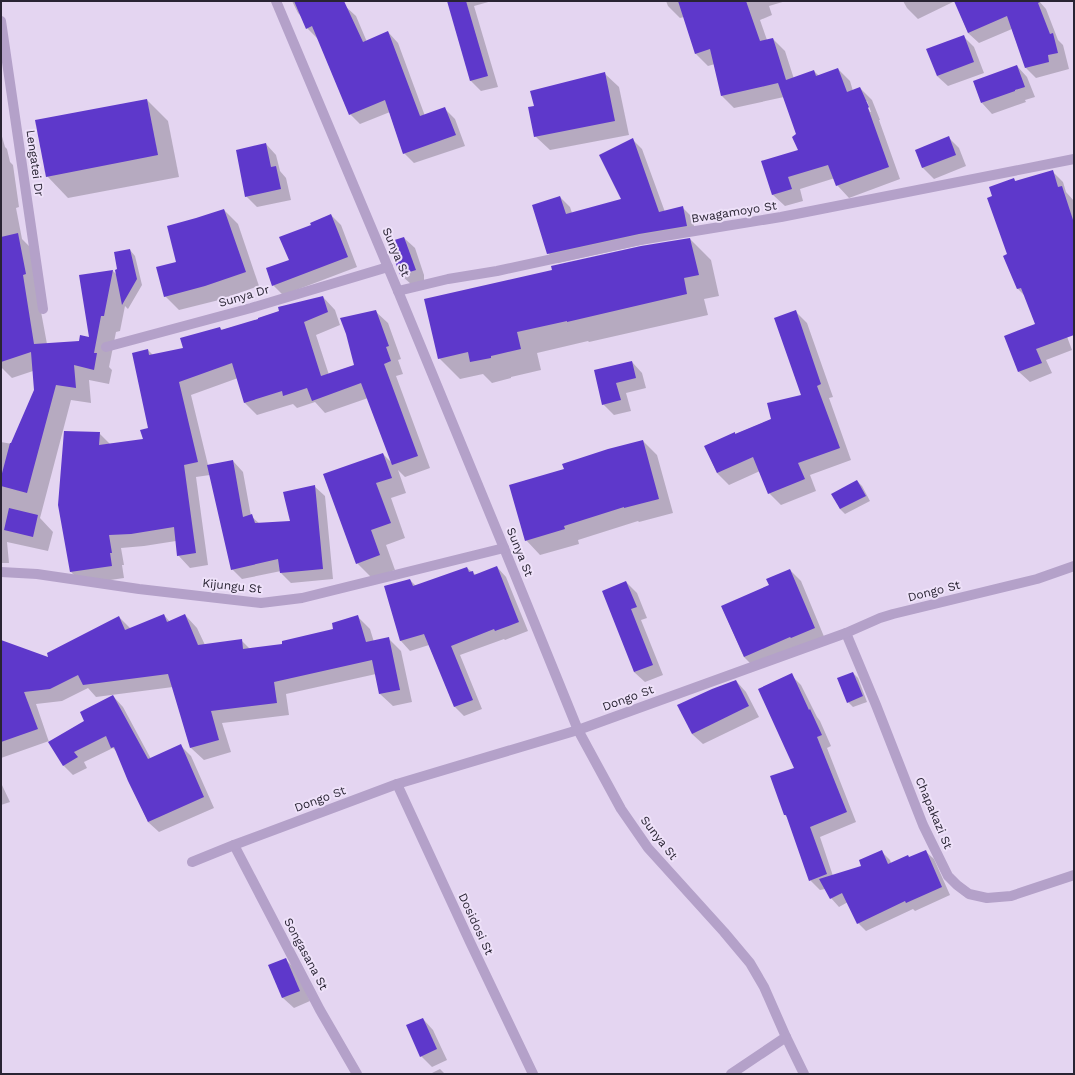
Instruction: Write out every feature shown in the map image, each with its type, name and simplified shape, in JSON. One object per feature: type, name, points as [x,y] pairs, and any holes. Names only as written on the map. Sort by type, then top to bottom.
[{"type":"street","name":"Sunya St","points":[[276,1],[398,291],[578,730],[621,809],[648,848],[750,963],[764,987],[804,1074]]},
{"type":"street","name":"Lengatei Dr","points":[[1,21],[43,309]]},
{"type":"street","name":"Bwagamoyo St","points":[[398,291],[448,279],[497,271],[640,240],[781,217],[1074,159]]},
{"type":"street","name":"Sunya Dr","points":[[106,347],[251,308],[388,267]]},
{"type":"street","name":"Kijungu St","points":[[1,572],[37,574],[139,589],[261,603],[302,598],[504,548]]},
{"type":"street","name":"Dongo St","points":[[192,862],[397,784],[578,730],[846,633],[880,618],[1037,580],[1074,566]]},
{"type":"street","name":"Chapakazi St","points":[[846,633],[879,712],[923,825],[948,876],[969,894],[987,898],[1011,896],[1074,875]]},
{"type":"street","name":"Dosidosi St","points":[[397,784],[533,1074]]},
{"type":"street","name":"Songasana St","points":[[234,845],[320,1010],[357,1074]]},
{"type":"street","points":[[731,1074],[786,1037]]},
{"type":"building","points":[[294,1],[344,1],[363,42],[388,31],[420,116],[445,107],[456,135],[403,154],[385,100],[349,115],[312,26],[306,29]]},
{"type":"building","points":[[447,1],[466,1],[488,76],[470,81]]},
{"type":"building","points":[[678,1],[746,1],[760,41],[773,38],[786,80],[814,70],[816,76],[838,68],[847,92],[860,87],[869,107],[868,108],[889,167],[836,186],[828,165],[788,177],[792,189],[772,195],[761,161],[798,150],[792,137],[796,134],[778,83],[721,96],[710,49],[695,54]]},
{"type":"building","points":[[954,1],[1042,1],[1038,3],[1050,34],[1053,33],[1058,53],[1048,55],[1049,62],[1025,68],[1007,16],[968,33]]},
{"type":"building","points":[[964,35],[974,62],[937,76],[926,49]]},
{"type":"building","points":[[1017,65],[1025,87],[981,103],[973,81]]},
{"type":"building","points":[[605,72],[615,121],[534,137],[528,107],[534,106],[530,91]]},
{"type":"building","points":[[147,99],[158,155],[46,177],[35,120]]},
{"type":"building","points":[[949,136],[956,155],[922,168],[915,150]]},
{"type":"building","points":[[633,138],[659,212],[683,206],[687,226],[639,234],[547,254],[532,205],[560,196],[566,214],[621,199],[599,155]]},
{"type":"building","points":[[266,143],[271,167],[276,166],[281,189],[245,197],[236,150]]},
{"type":"building","points":[[1053,170],[1058,187],[1062,186],[1074,223],[1074,335],[1036,349],[1042,363],[1018,372],[1004,336],[1035,324],[1021,288],[1017,289],[1003,256],[1007,254],[987,198],[992,196],[989,187],[1014,178],[1015,181]]},
{"type":"building","points":[[224,209],[246,272],[205,286],[164,297],[156,267],[176,262],[167,226]]},
{"type":"building","points":[[331,214],[348,257],[272,286],[266,268],[289,260],[279,237],[311,225],[310,223]]},
{"type":"building","points":[[18,233],[26,274],[23,275],[34,344],[79,341],[80,335],[89,337],[79,275],[113,270],[104,316],[101,316],[94,353],[97,353],[94,370],[74,365],[76,388],[56,385],[27,493],[1,486],[1,477],[10,443],[34,390],[31,352],[1,362],[1,237]]},
{"type":"building","points":[[404,237],[416,270],[400,275],[388,242]]},
{"type":"building","points":[[690,238],[699,275],[684,278],[687,294],[517,332],[521,349],[491,356],[491,358],[470,362],[468,352],[438,359],[424,299],[552,270],[551,266],[641,246]]},
{"type":"building","points":[[130,249],[137,279],[122,305],[115,270],[117,269],[114,252]]},
{"type":"building","points":[[323,296],[328,312],[304,322],[321,376],[354,365],[340,318],[376,310],[389,346],[386,347],[391,361],[384,364],[418,456],[392,465],[361,383],[312,401],[307,388],[283,396],[282,391],[244,403],[232,363],[179,382],[198,462],[184,465],[196,553],[177,556],[174,527],[131,534],[109,535],[112,553],[110,553],[112,566],[70,572],[58,505],[64,431],[100,432],[99,445],[143,439],[140,430],[148,428],[132,353],[148,349],[149,355],[183,348],[180,338],[220,327],[221,330],[279,311],[278,307]]},
{"type":"building","points":[[796,310],[821,384],[817,386],[840,448],[798,463],[805,479],[768,494],[753,457],[717,473],[704,446],[735,432],[735,434],[771,419],[767,403],[801,395],[774,318]]},
{"type":"building","points":[[632,361],[636,378],[616,383],[621,400],[602,405],[594,370]]},
{"type":"building","points":[[643,440],[659,499],[624,507],[564,526],[565,529],[525,541],[509,485],[564,469],[562,464],[608,449]]},
{"type":"building","points":[[383,453],[392,478],[376,483],[391,523],[371,530],[380,555],[356,564],[323,474]]},
{"type":"building","points":[[233,460],[243,517],[252,514],[255,523],[290,521],[283,492],[315,485],[323,569],[280,573],[278,559],[231,570],[207,465]]},
{"type":"building","points":[[857,480],[866,496],[840,509],[831,494]]},
{"type":"building","points":[[9,508],[38,515],[33,537],[4,530]]},
{"type":"building","points":[[497,566],[519,622],[495,631],[494,629],[451,646],[473,700],[454,707],[424,634],[400,641],[384,586],[410,579],[413,586],[467,567],[469,572],[473,571],[474,575]]},
{"type":"building","points":[[790,569],[815,628],[744,657],[721,606],[769,585],[766,579]]},
{"type":"building","points":[[626,581],[637,607],[631,609],[653,665],[634,672],[602,591]]},
{"type":"building","points":[[164,614],[167,622],[185,614],[198,645],[242,639],[243,649],[282,644],[282,641],[333,629],[332,623],[358,615],[366,642],[389,637],[400,690],[379,694],[372,660],[274,682],[277,703],[211,711],[219,740],[190,748],[168,674],[83,685],[78,675],[50,689],[24,692],[38,729],[1,742],[1,640],[48,657],[47,653],[119,616],[125,630]]},
{"type":"building","points":[[853,672],[863,696],[847,703],[837,678]]},
{"type":"building","points":[[792,673],[822,735],[817,737],[847,812],[810,827],[827,874],[809,881],[786,815],[784,815],[770,776],[794,768],[758,689]]},
{"type":"building","points":[[736,680],[749,706],[692,734],[677,705]]},
{"type":"building","points":[[113,695],[148,759],[181,744],[204,797],[148,822],[128,781],[114,747],[111,748],[106,736],[74,752],[78,757],[63,766],[48,742],[84,721],[80,712]]},
{"type":"building","points":[[882,850],[888,864],[908,855],[909,857],[926,850],[942,887],[906,903],[905,901],[857,924],[842,893],[830,899],[819,879],[861,866],[859,860]]},
{"type":"building","points":[[286,958],[300,991],[282,998],[268,965]]},
{"type":"building","points":[[423,1018],[437,1049],[420,1057],[406,1025]]}]
